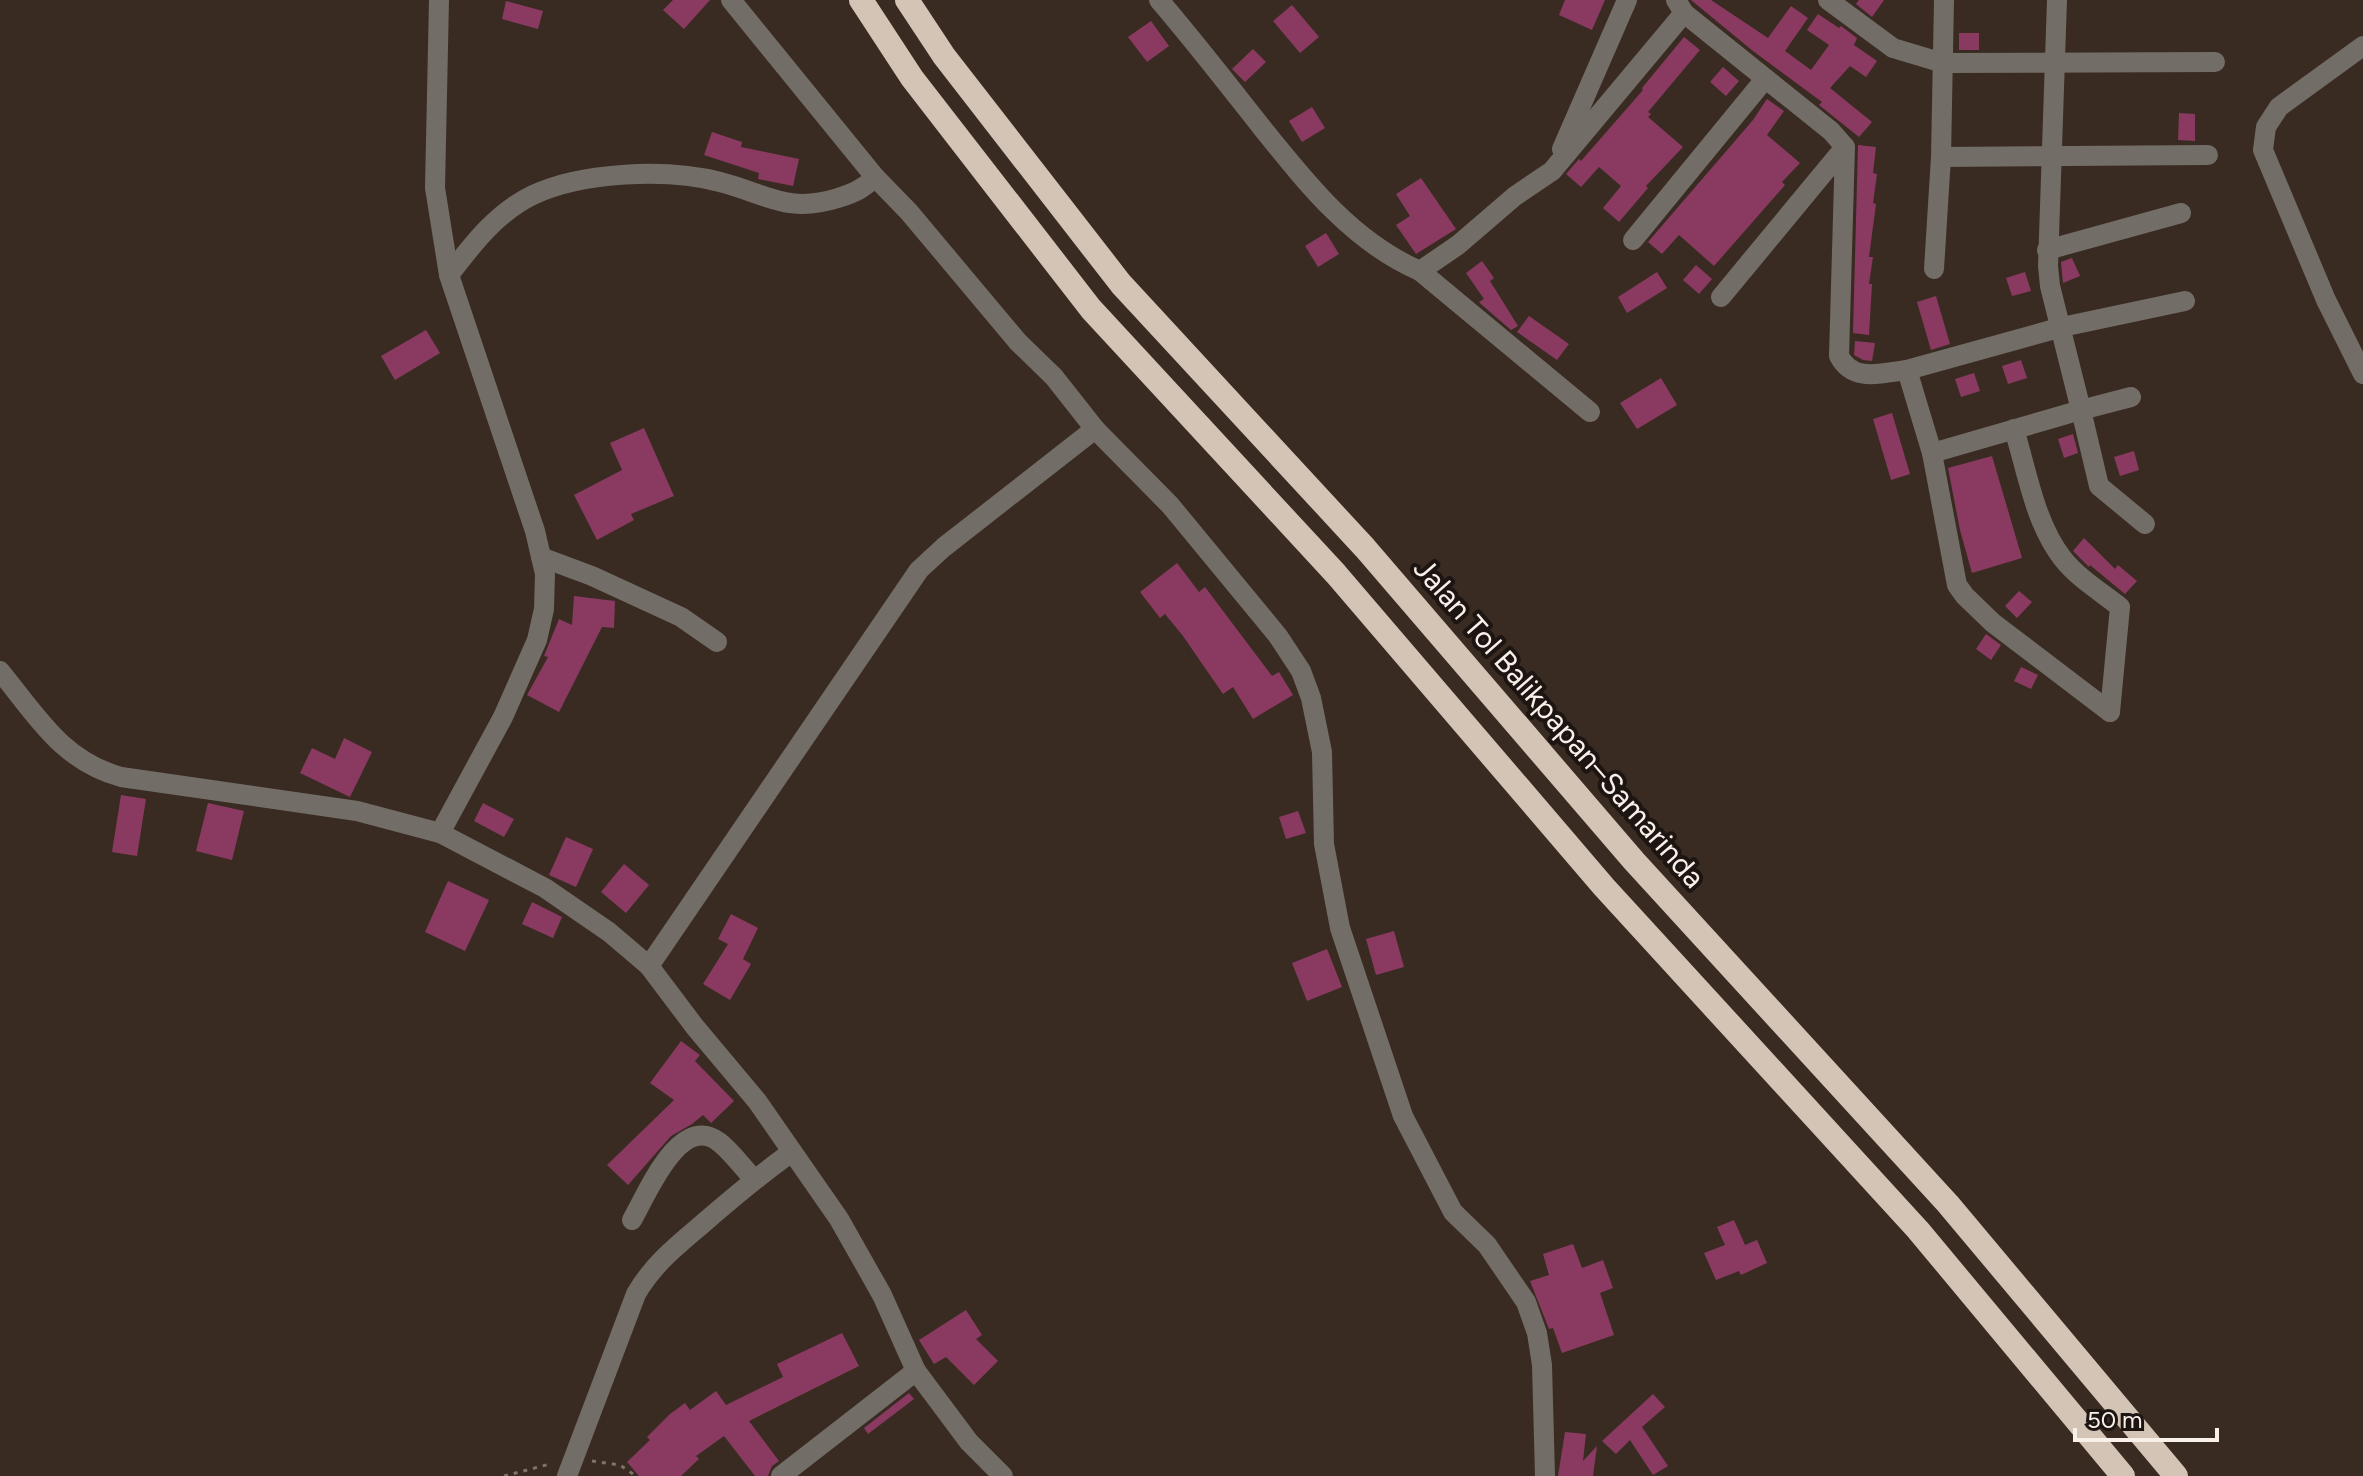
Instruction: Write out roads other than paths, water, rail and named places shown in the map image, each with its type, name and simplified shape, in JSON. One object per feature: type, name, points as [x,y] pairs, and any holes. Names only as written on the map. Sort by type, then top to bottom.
[{"type":"highway","points":[[861,0],[912,78],[1091,309],[1336,574],[1604,887],[1918,1230],[2123,1476]]},
{"type":"highway","name":"Jalan Tol Balikpapan–Samarinda","points":[[907,0],[944,56],[1121,284],[1365,548],[1634,861],[1948,1204],[2176,1476]]},
{"type":"street","points":[[439,0],[435,188],[449,275],[507,444],[545,574],[544,609],[537,640],[503,717],[440,833]]},
{"type":"street","points":[[731,0],[875,177],[909,212],[1018,342],[1054,377],[1095,429],[1170,505],[1278,636],[1301,671],[1311,698],[1322,752],[1324,844],[1340,928],[1403,1116],[1453,1212],[1487,1245],[1526,1302],[1537,1333],[1542,1365],[1545,1476]]},
{"type":"street","points":[[1159,0],[1317,196],[1358,234],[1397,261],[1420,271],[1590,412]]},
{"type":"street","points":[[1552,171],[1627,0]]},
{"type":"street","points":[[1828,0],[1893,48],[1943,63],[2215,62]]},
{"type":"street","points":[[1934,269],[1941,157],[1944,0]]},
{"type":"street","points":[[2057,0],[2047,250],[2050,286],[2099,486],[2145,524]]},
{"type":"street","points":[[1420,271],[1458,245],[1515,196],[1552,171],[1680,6],[1838,136],[1845,147],[1839,356],[1845,367],[1855,373],[1869,375],[1907,370],[2062,327],[2185,301]]},
{"type":"street","points":[[2363,46],[2279,107],[2266,127],[2263,150],[2326,300],[2363,374]]},
{"type":"street","points":[[1633,240],[1765,79]]},
{"type":"street","points":[[1721,297],[1845,147]]},
{"type":"street","points":[[1941,157],[2208,155]]},
{"type":"street","points":[[449,275],[485,230],[531,196],[583,178],[637,174],[718,181],[794,206],[822,203],[861,190],[875,177]]},
{"type":"street","points":[[2047,250],[2181,213]]},
{"type":"street","points":[[1907,370],[1932,453],[1957,585],[1993,623],[2110,712],[2120,607],[2082,578],[2057,550],[2043,524],[2014,429]]},
{"type":"street","points":[[1932,453],[2131,397]]},
{"type":"street","points":[[649,966],[919,570],[1095,429]]},
{"type":"street","points":[[541,557],[592,576],[681,617],[717,642]]},
{"type":"street","points":[[0,671],[54,737],[77,759],[105,772],[121,777],[357,811],[440,833],[545,888],[609,932],[649,966],[757,1101],[839,1219],[882,1295],[916,1371],[969,1442],[1003,1476]]},
{"type":"street","points":[[632,1220],[676,1146],[690,1137],[703,1135],[717,1140],[754,1179]]},
{"type":"street","points":[[571,1466],[636,1294],[646,1278],[660,1261],[754,1179],[792,1152]]},
{"type":"street","points":[[781,1476],[916,1371]]}]
